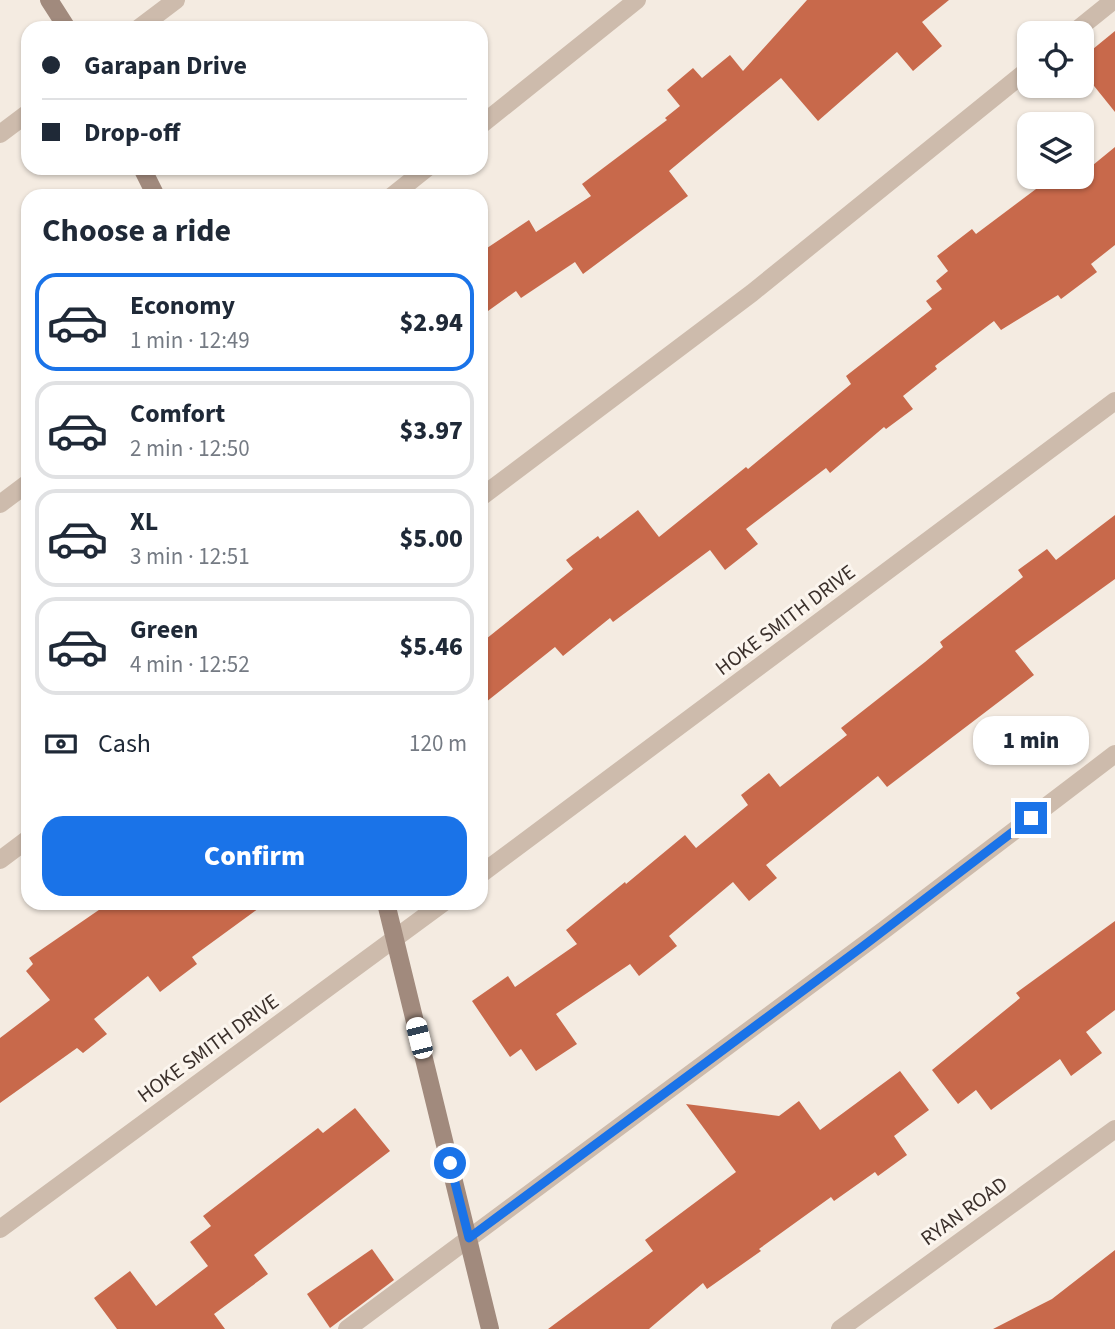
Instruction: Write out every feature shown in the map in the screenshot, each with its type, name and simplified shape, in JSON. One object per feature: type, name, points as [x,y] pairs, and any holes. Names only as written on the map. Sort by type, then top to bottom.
[{"type":"street","points":[[49,0],[62,21]]},
{"type":"street","points":[[148,21],[176,0]]},
{"type":"street","points":[[488,118],[637,0]]},
{"type":"street","points":[[1088,21],[1114,0]]},
{"type":"street","points":[[488,492],[752,293],[1017,79]]},
{"type":"street","points":[[0,134],[21,118]]},
{"type":"street","points":[[401,189],[418,175]]},
{"type":"street","name":"HOKE SMITH DRIVE","points":[[488,869],[1115,401]]},
{"type":"street","points":[[0,505],[21,488]]},
{"type":"street","points":[[347,1329],[884,930],[1115,754]]},
{"type":"street","points":[[0,860],[21,844]]},
{"type":"street","points":[[388,910],[490,1329]]},
{"type":"street","name":"HOKE SMITH DRIVE","points":[[0,1229],[434,910]]},
{"type":"street","name":"RYAN ROAD","points":[[840,1329],[1115,1129]]},
{"type":"building","points":[[807,0],[949,0],[922,22],[942,46],[913,71],[897,52],[818,121],[781,78],[669,171],[688,196],[583,274],[575,262],[521,298],[516,291],[488,311],[488,247],[529,220],[536,232],[591,196],[582,184],[667,120],[665,118],[680,106],[667,90],[693,68],[702,78],[730,55],[743,71]]},
{"type":"building","points":[[1115,31],[1115,112],[1094,86],[1094,48]]},
{"type":"building","points":[[1115,147],[1115,245],[1091,264],[1097,272],[1061,299],[1058,295],[1001,330],[994,321],[935,366],[937,369],[903,396],[913,409],[886,429],[884,427],[830,473],[826,468],[746,529],[758,544],[725,570],[710,550],[613,622],[610,618],[563,656],[555,647],[488,700],[488,637],[573,569],[566,560],[598,536],[600,539],[638,510],[659,537],[746,467],[748,469],[851,384],[846,376],[932,309],[926,301],[942,289],[936,281],[948,271],[937,256],[972,229],[976,234],[1036,189],[1094,189],[1094,164]]},
{"type":"building","points":[[1115,515],[1115,579],[1015,651],[1034,675],[887,787],[878,776],[766,865],[777,878],[749,901],[733,882],[669,936],[677,946],[639,976],[630,964],[556,1014],[577,1044],[536,1071],[521,1049],[510,1057],[472,1001],[508,976],[515,987],[577,944],[566,930],[625,882],[626,884],[685,835],[696,848],[748,805],[741,795],[769,773],[780,787],[847,735],[841,728],[943,647],[940,642],[1023,577],[1018,570],[1047,549],[1056,560]]},
{"type":"building","points":[[99,910],[256,910],[192,957],[197,964],[160,992],[148,976],[94,1019],[107,1034],[83,1053],[77,1048],[0,1103],[0,1038],[50,1000],[26,971],[33,964],[29,958]]},
{"type":"building","points":[[1115,921],[1115,1010],[1086,1032],[1102,1053],[1071,1076],[1060,1059],[991,1110],[976,1090],[958,1104],[932,1070],[1020,998],[1016,993]]},
{"type":"building","points":[[900,1071],[929,1110],[894,1136],[907,1155],[878,1176],[875,1172],[834,1201],[831,1197],[707,1289],[703,1283],[649,1329],[548,1329],[653,1251],[645,1240],[736,1172],[686,1104],[779,1116],[799,1101],[820,1130]]},
{"type":"building","points":[[355,1108],[390,1151],[254,1255],[268,1274],[214,1314],[225,1329],[117,1329],[94,1298],[130,1271],[156,1306],[208,1266],[190,1242],[211,1226],[203,1216],[318,1128],[323,1133]]},
{"type":"building","points":[[372,1249],[394,1280],[330,1328],[307,1294]]},
{"type":"building","points":[[1115,1250],[1115,1329],[993,1329],[1052,1299]]},
{"type":"route","points":[[450,1163],[469,1238],[862,947],[1031,818]]}]
